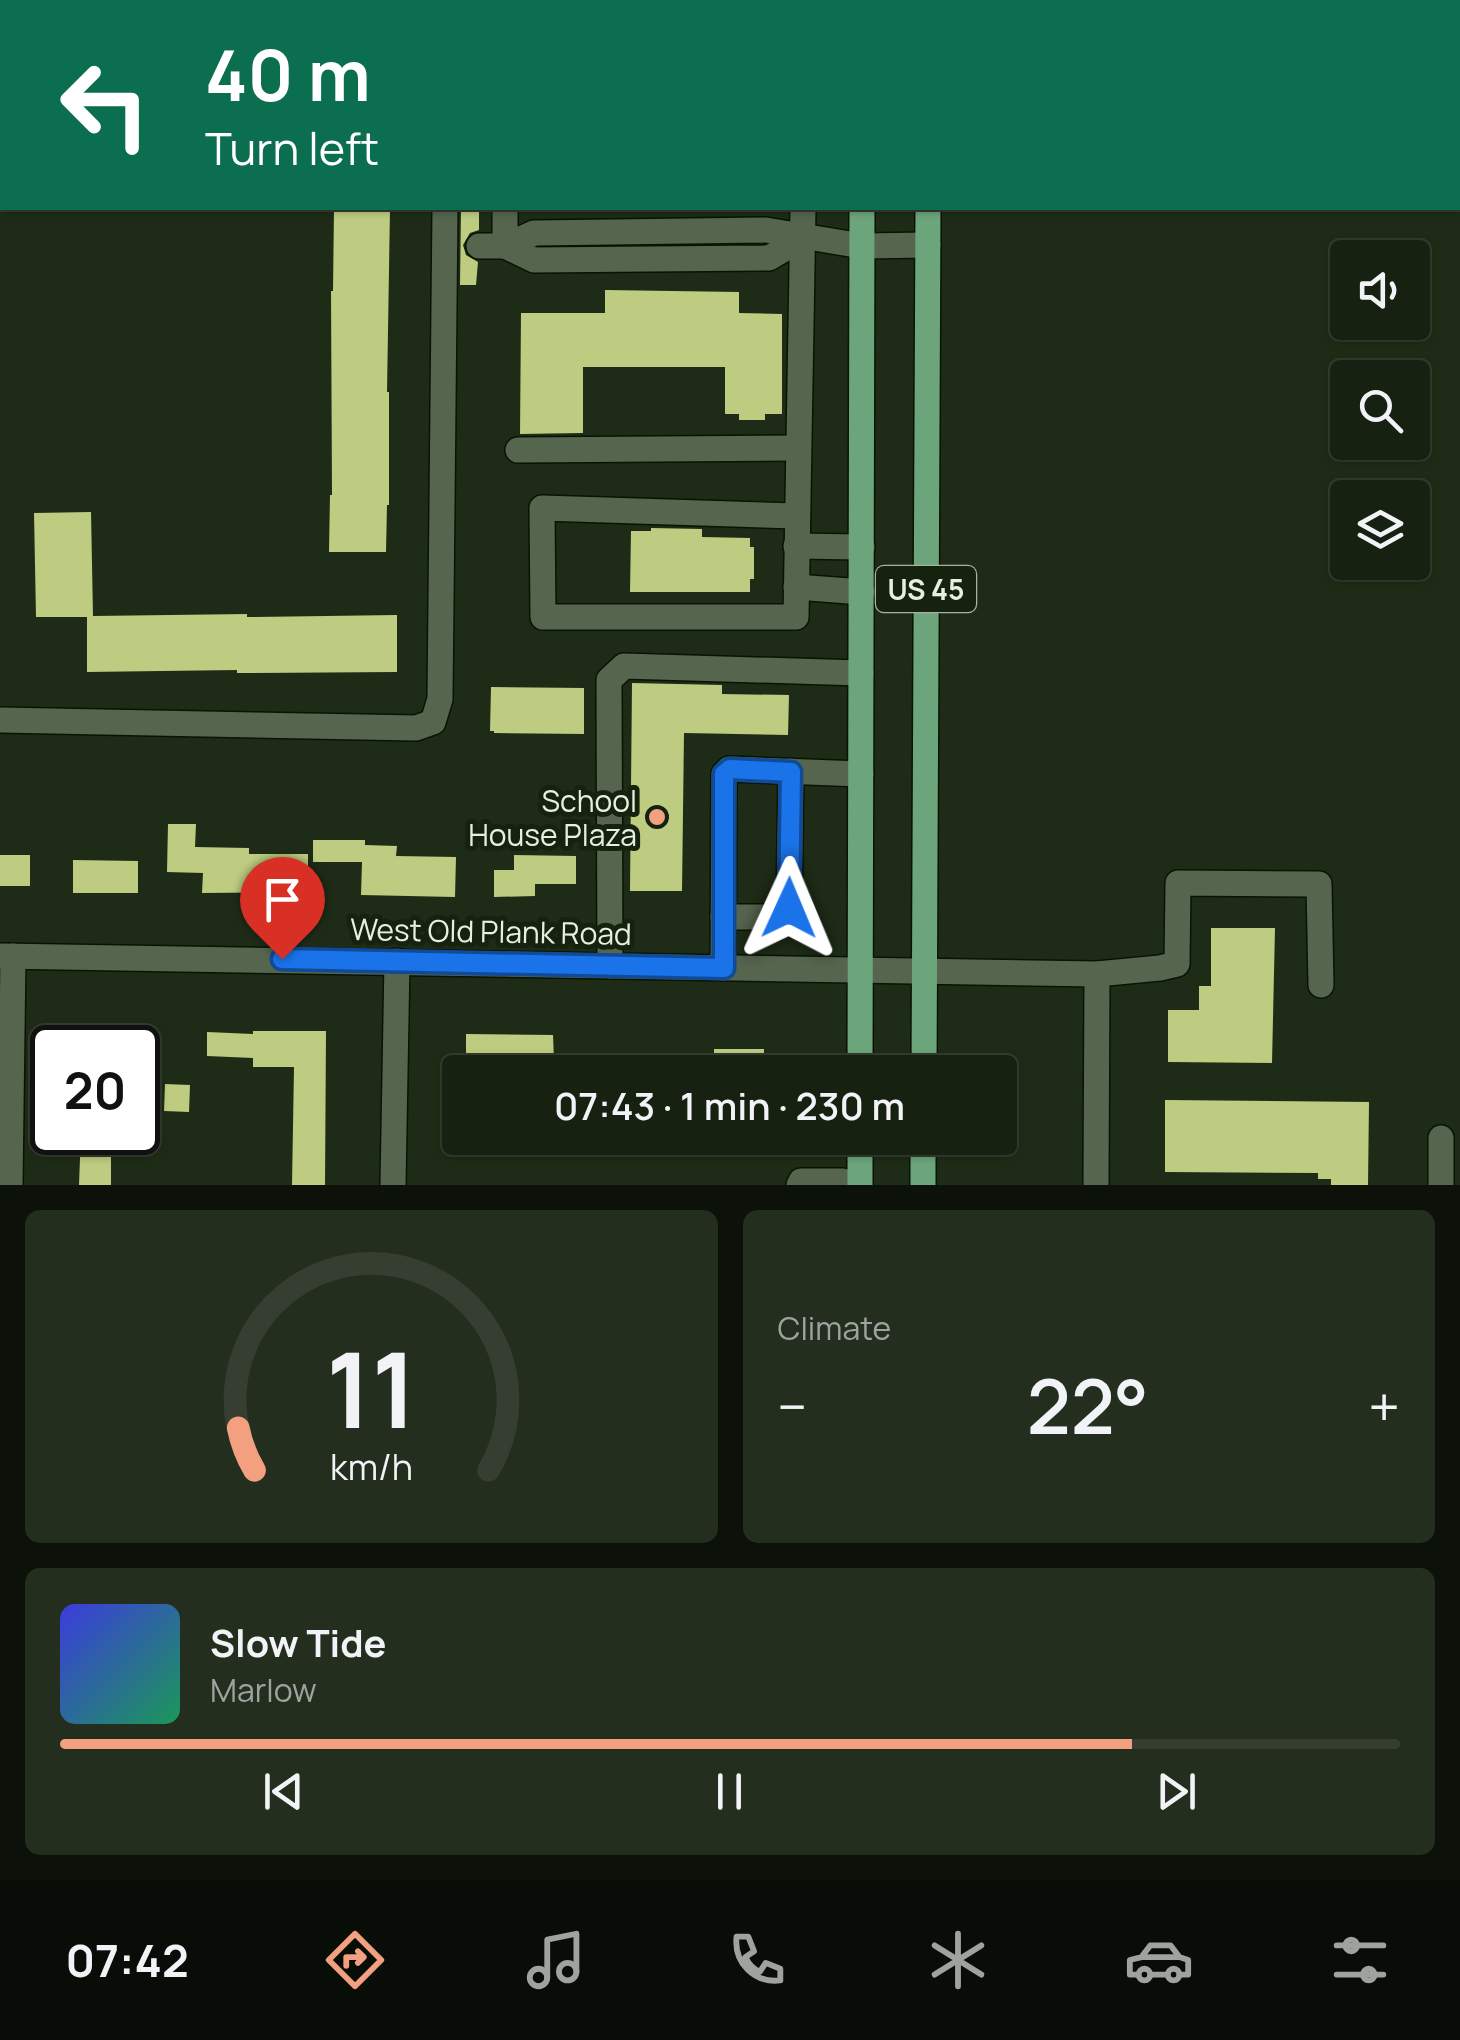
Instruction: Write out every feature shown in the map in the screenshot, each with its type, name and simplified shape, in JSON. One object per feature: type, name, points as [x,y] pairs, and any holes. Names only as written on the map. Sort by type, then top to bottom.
[{"type":"main road","name":"US 45","points":[[860,1055],[862,210]]},
{"type":"main road","name":"US 45","points":[[924,1055],[928,210]]},
{"type":"main road","points":[[860,1155],[860,1185]]},
{"type":"main road","points":[[923,1155],[923,1185]]},
{"type":"street","points":[[0,720],[416,728],[434,722],[440,699],[471,246],[447,210]]},
{"type":"street","points":[[471,246],[503,210]]},
{"type":"street","points":[[796,516],[542,508],[543,617],[796,617],[802,210]]},
{"type":"street","points":[[471,246],[534,233],[766,230],[862,246],[928,245]]},
{"type":"street","points":[[640,232],[640,259]]},
{"type":"street","points":[[471,246],[534,260],[769,258],[802,238]]},
{"type":"street","points":[[518,450],[798,448]]},
{"type":"street","points":[[796,546],[862,547]]},
{"type":"street","points":[[796,588],[862,592]]},
{"type":"street","points":[[610,966],[609,680],[624,666],[861,673]]},
{"type":"street","points":[[724,968],[724,774],[730,769],[861,774]]},
{"type":"street","points":[[724,917],[780,916],[789,908],[791,772]]},
{"type":"street","name":"West Old Plank Road","points":[[6,956],[1097,974],[1177,964],[1178,883],[1319,884],[1321,985]]},
{"type":"street","points":[[6,956],[10,1185]]},
{"type":"street","points":[[394,1185],[397,960]]},
{"type":"street","points":[[1096,1185],[1097,974]]},
{"type":"street","points":[[1441,1138],[1441,1185]]},
{"type":"street","points":[[799,1185],[801,1180],[843,1181],[848,1185]]},
{"type":"building","points":[[334,210],[390,210],[386,552],[329,552]]},
{"type":"building","points":[[461,210],[479,210],[479,230],[470,233],[463,245],[466,255],[478,262],[476,285],[460,285]]},
{"type":"building","points":[[605,290],[739,292],[739,313],[782,314],[782,414],[765,414],[765,420],[739,420],[739,414],[725,414],[725,367],[583,367],[583,433],[520,434],[521,313],[605,313]]},
{"type":"building","points":[[91,512],[93,616],[397,615],[397,672],[87,672],[87,617],[36,617],[34,513]]},
{"type":"building","points":[[702,529],[702,537],[750,538],[750,547],[754,547],[754,579],[750,579],[750,592],[630,592],[631,531]]},
{"type":"building","name":"School House Plaza","points":[[632,683],[722,685],[722,694],[789,695],[788,735],[684,733],[682,891],[630,891]]},
{"type":"building","points":[[491,687],[584,688],[584,734],[490,731]]},
{"type":"building","points":[[168,824],[196,824],[195,847],[249,848],[249,854],[308,854],[308,892],[202,893],[203,873],[167,872]]},
{"type":"building","points":[[313,840],[365,840],[365,845],[397,846],[396,856],[456,857],[455,897],[361,895],[362,862],[313,862]]},
{"type":"building","points":[[0,855],[30,855],[30,886],[0,886]]},
{"type":"building","points":[[514,855],[576,856],[576,884],[535,884],[535,896],[494,897],[494,870],[514,870]]},
{"type":"building","points":[[73,860],[138,861],[138,893],[73,893]]},
{"type":"building","points":[[1211,928],[1275,928],[1272,1063],[1168,1062],[1168,1010],[1199,1010],[1199,986],[1211,986]]},
{"type":"building","points":[[326,1031],[325,1185],[292,1185],[294,1067],[253,1067],[253,1058],[207,1056],[207,1032]]},
{"type":"building","points":[[466,1034],[553,1035],[554,1055],[466,1055]]},
{"type":"building","points":[[714,1049],[764,1049],[764,1055],[714,1055]]},
{"type":"building","points":[[165,1084],[190,1085],[189,1112],[164,1111]]},
{"type":"building","points":[[1165,1100],[1369,1102],[1368,1185],[1331,1185],[1331,1179],[1318,1179],[1318,1173],[1165,1172]]},
{"type":"building","points":[[80,1155],[111,1155],[111,1185],[79,1185]]},
{"type":"place","name":"School House Plaza","points":[[657,817]]},
{"type":"route","points":[[282,959],[724,968],[724,774],[730,769],[791,772],[789,908]]}]
